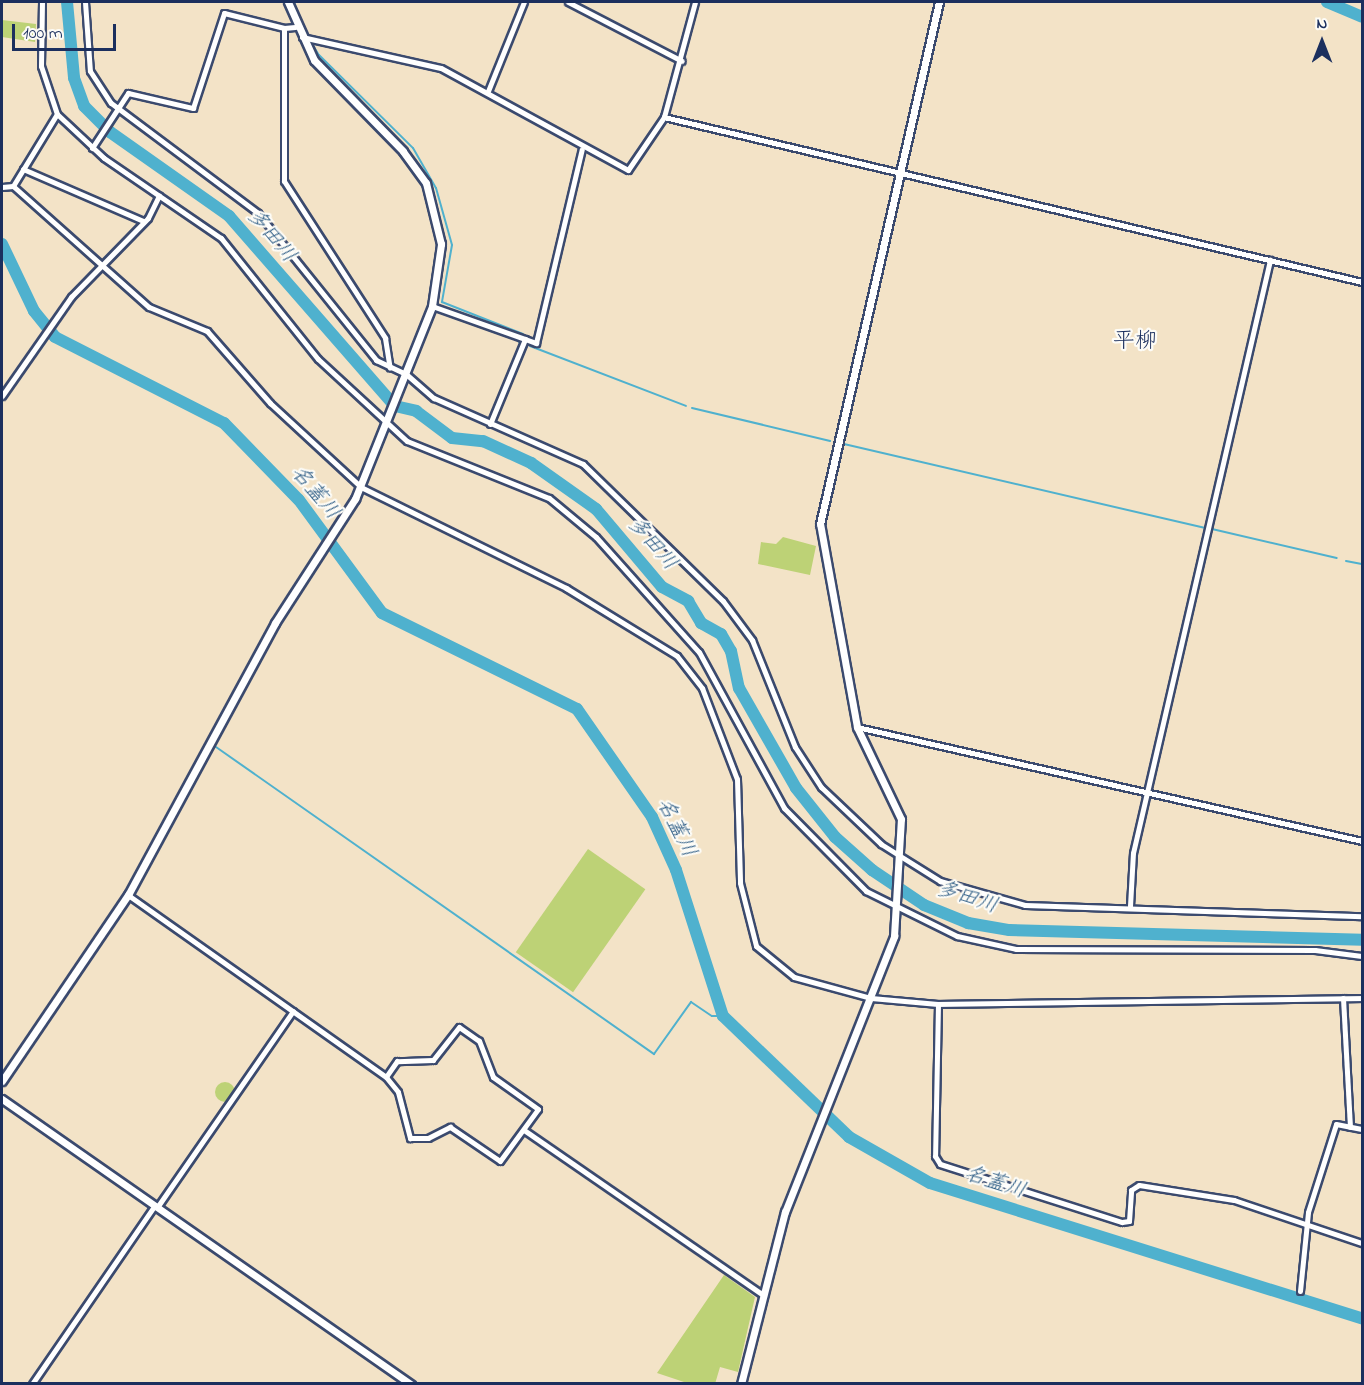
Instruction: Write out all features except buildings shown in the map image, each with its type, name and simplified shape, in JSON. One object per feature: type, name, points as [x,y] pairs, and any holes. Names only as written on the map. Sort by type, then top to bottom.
[{"type":"street","points":[[42,2],[41,66],[57,114],[93,146],[233,249],[318,359],[388,419],[407,441],[549,498],[596,537],[699,652],[784,808],[866,891],[957,936],[1016,949],[1315,950],[1362,956]]},
{"type":"street","points":[[85,2],[90,71],[118,109],[258,213],[376,360],[434,398],[584,464],[723,600],[752,640],[795,747],[821,787],[900,858],[940,881],[991,899],[1071,908],[1130,906],[1362,915]]},
{"type":"street","points":[[2,1081],[128,895],[275,623],[333,536],[361,487],[432,306],[441,244],[426,183],[403,151],[314,60],[305,37],[295,27],[288,2]]},
{"type":"street","points":[[488,92],[524,2]]},
{"type":"street","points":[[568,2],[682,61]]},
{"type":"street","points":[[305,37],[441,68],[488,92],[582,148],[628,170],[664,117],[682,61],[695,2]]},
{"type":"street","points":[[741,1383],[763,1295],[824,1102],[890,954],[900,858],[897,805],[857,727],[820,524],[897,174],[939,2]]},
{"type":"street","points":[[93,146],[132,92],[193,108],[224,13],[284,28],[295,27]]},
{"type":"street","points":[[284,28],[284,181],[386,338],[390,368]]},
{"type":"street","points":[[13,186],[57,114]]},
{"type":"street","points":[[664,117],[897,174],[1362,282]]},
{"type":"street","points":[[432,306],[536,343],[582,148]]},
{"type":"street","points":[[23,169],[143,221]]},
{"type":"street","points":[[2,187],[13,186],[149,307],[207,331],[270,403],[361,487],[566,588],[677,656],[702,688],[737,780],[740,883],[756,946],[802,981],[871,998],[938,1004],[1362,998]]},
{"type":"street","points":[[2,396],[50,327],[101,263],[143,221],[159,195]]},
{"type":"street","points":[[1130,906],[1127,893],[1148,791],[1270,260]]},
{"type":"street","points":[[490,424],[525,339]]},
{"type":"street","points":[[857,727],[1362,840]]},
{"type":"street","points":[[128,895],[386,1077],[398,1092],[410,1138],[428,1138],[450,1127],[500,1161],[524,1130],[537,1107],[493,1077],[478,1041],[459,1027],[433,1060],[397,1061],[386,1077]]},
{"type":"street","points":[[1343,998],[1350,1127]]},
{"type":"street","points":[[938,1004],[935,1156],[940,1164],[1122,1222],[1130,1221],[1131,1190],[1139,1185],[1234,1200],[1362,1243]]},
{"type":"street","points":[[32,1383],[293,1011]]},
{"type":"street","points":[[2,1099],[154,1208],[411,1383]]},
{"type":"street","points":[[1300,1291],[1308,1224],[1336,1124],[1362,1129]]},
{"type":"street","points":[[524,1130],[763,1295]]},
{"type":"green space","points":[[2,20],[36,24],[35,42],[2,37]]},
{"type":"green space","points":[[783,537],[816,546],[810,575],[758,564],[761,542],[776,544]]},
{"type":"green space","points":[[588,849],[645,889],[573,992],[516,952]]},
{"type":"green space","points":[[225,1082],[232,1085],[235,1092],[232,1099],[225,1102],[218,1099],[215,1092],[218,1085]]},
{"type":"green space","points":[[724,1275],[755,1297],[738,1372],[720,1367],[715,1384],[687,1383],[657,1373]]},
{"type":"waterway","name":"多田川","points":[[67,2],[74,78],[84,106],[110,132],[229,216],[395,406],[416,411],[452,438],[483,441],[531,463],[596,509],[662,587],[688,601],[701,623],[721,634],[731,651],[739,688],[796,788],[835,837],[872,870],[924,905],[968,923],[1009,930],[1362,940]]},
{"type":"waterway","points":[[294,2],[299,19]]},
{"type":"waterway","points":[[1327,2],[1362,17]]},
{"type":"waterway","points":[[305,32],[319,55],[413,148],[436,188],[452,245],[442,302],[523,334]]},
{"type":"waterway","name":"名蓋川","points":[[2,244],[34,311],[55,337],[224,423],[299,500],[382,613],[577,709],[652,817],[676,870],[723,1016],[849,1137],[930,1183],[1362,1318]]},
{"type":"waterway","points":[[530,346],[686,406]]},
{"type":"waterway","points":[[692,408],[830,441]]},
{"type":"waterway","points":[[844,444],[1205,528]]},
{"type":"waterway","points":[[1212,529],[1337,558]]},
{"type":"waterway","points":[[1346,561],[1362,564]]},
{"type":"waterway","points":[[216,747],[654,1054],[691,1002],[712,1016],[723,1016]]},
{"type":"district","name":"平柳","points":[[1135,343]]}]
